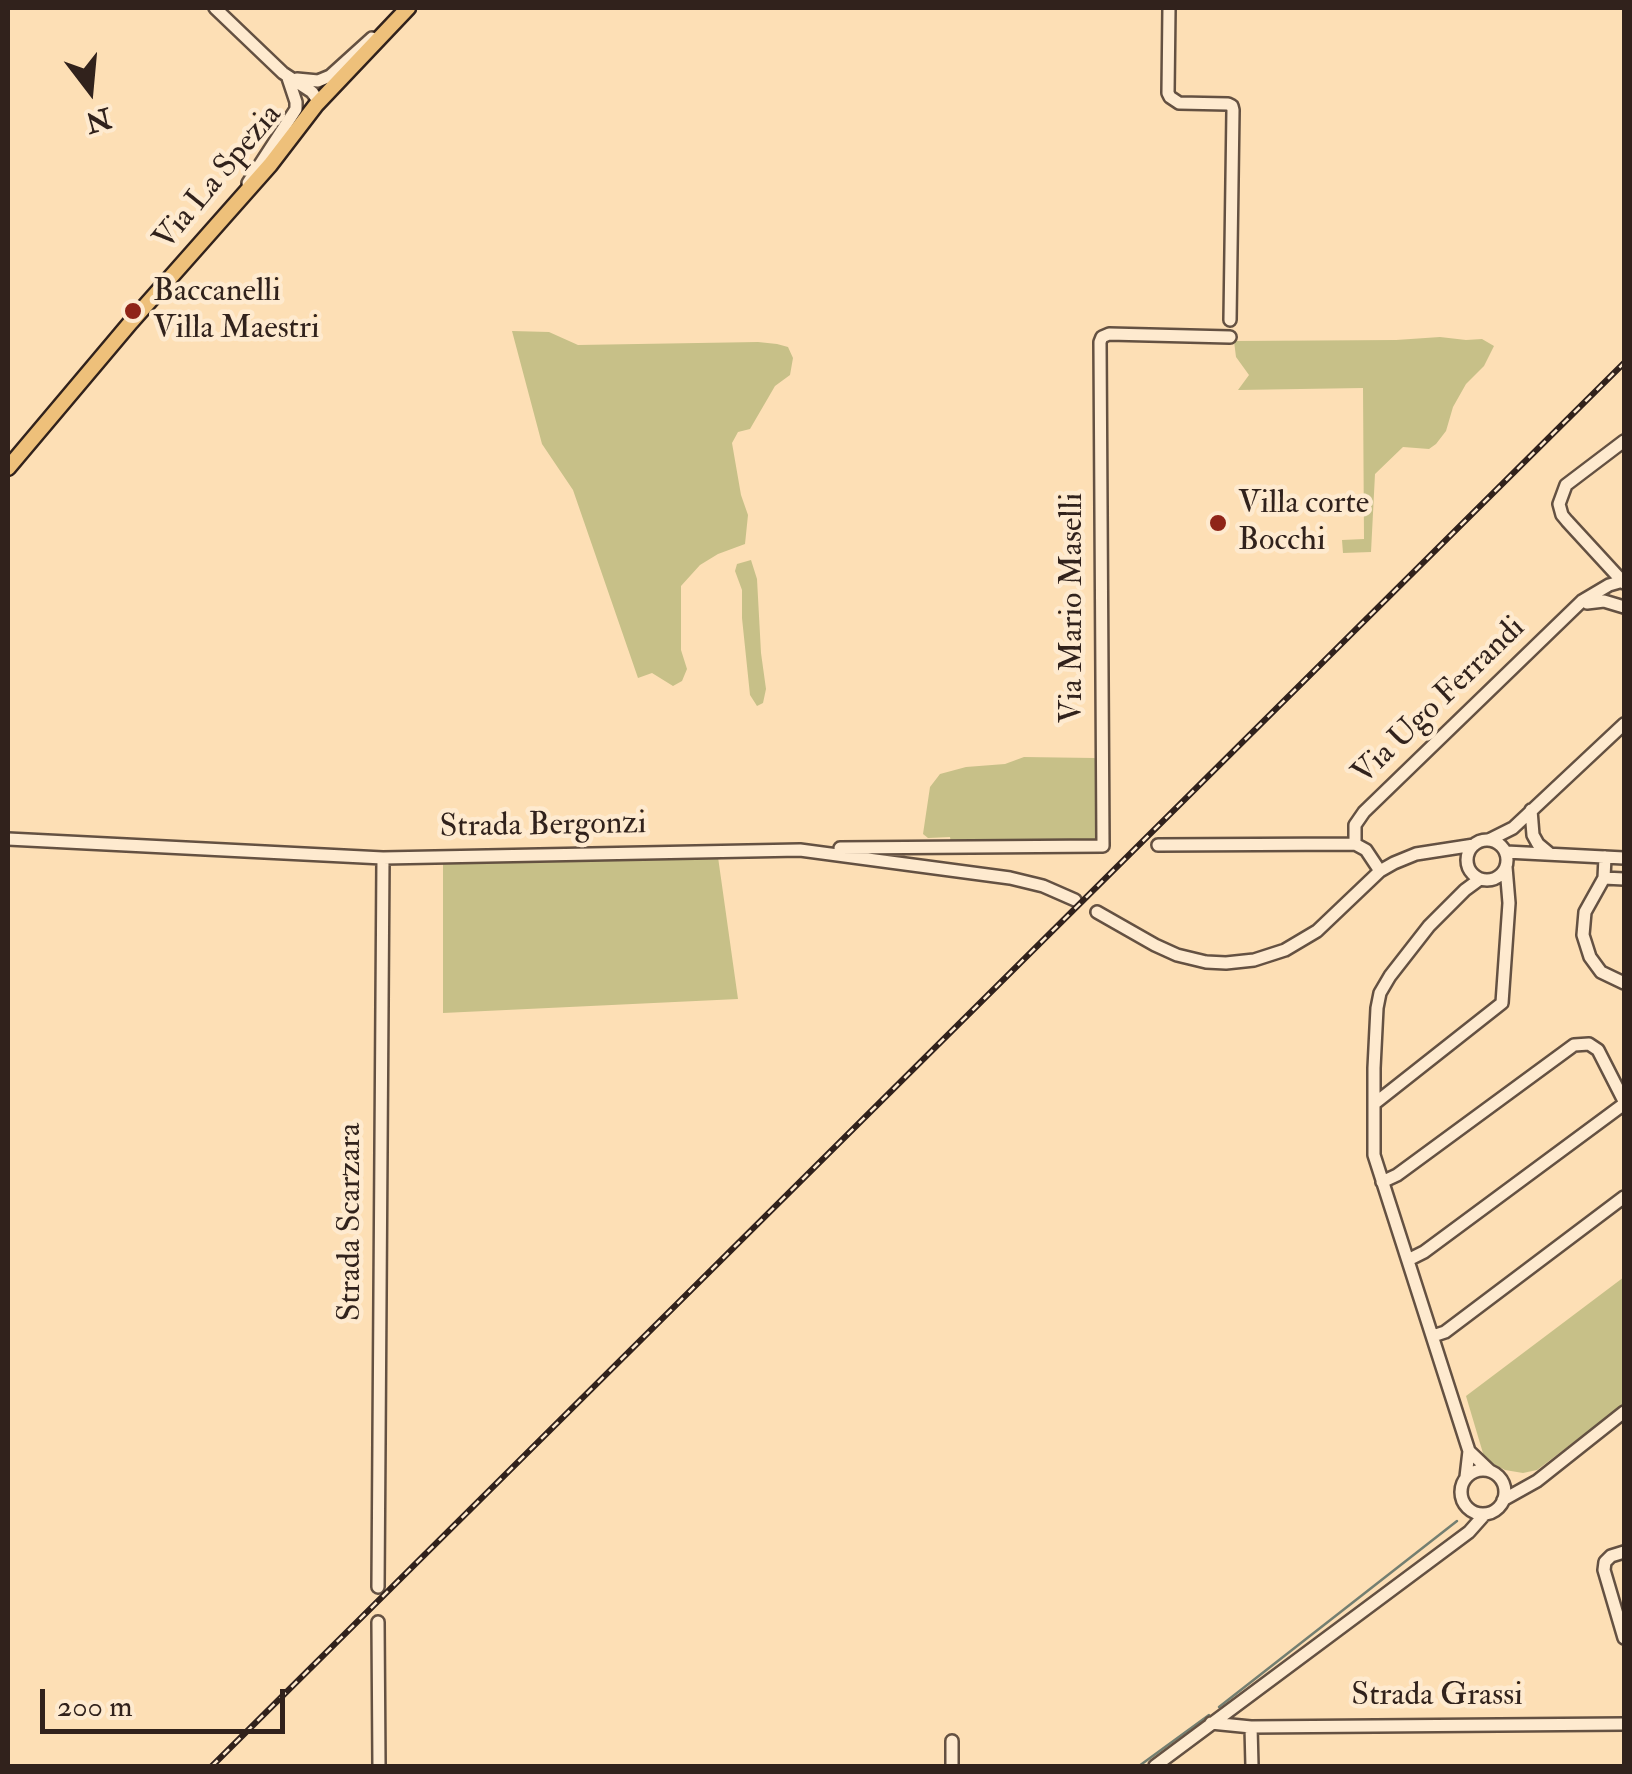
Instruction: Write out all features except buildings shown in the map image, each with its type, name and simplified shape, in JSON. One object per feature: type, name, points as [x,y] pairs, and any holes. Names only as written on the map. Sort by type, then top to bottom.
[{"type":"main road","name":"Via La Spezia","points":[[8,468],[270,166],[316,105],[403,13]]},
{"type":"street","points":[[218,8],[288,78],[299,98],[316,105]]},
{"type":"street","points":[[1169,8],[1170,97],[1179,103],[1228,104],[1233,110],[1230,320]]},
{"type":"street","points":[[288,78],[318,81],[330,76],[403,13]]},
{"type":"street","points":[[234,206],[296,110],[288,78]]},
{"type":"street","name":"Via Mario Maselli","points":[[800,850],[1103,846],[1100,342],[1108,334],[1230,336]]},
{"type":"street","points":[[1624,442],[1566,485],[1559,508],[1624,582]]},
{"type":"street","points":[[1604,561],[1607,576],[1602,594],[1624,607]]},
{"type":"street","name":"Via Ugo Ferrandi","points":[[1355,844],[1358,818],[1582,602],[1624,582]]},
{"type":"street","points":[[1097,912],[1178,956],[1206,962],[1264,958],[1317,930],[1380,871],[1416,854],[1474,845],[1513,828],[1624,724]]},
{"type":"street","points":[[1531,810],[1533,835],[1550,854]]},
{"type":"street","points":[[1513,828],[1500,876],[1483,879],[1464,890],[1400,960],[1380,993],[1375,1025],[1374,1155],[1469,1451],[1479,1463],[1509,1482],[1521,1483],[1547,1472]]},
{"type":"street","name":"Strada Bergonzi","points":[[8,839],[382,858],[800,850],[1027,882],[1075,900]]},
{"type":"street","points":[[1374,1104],[1502,1003],[1509,903],[1506,858],[1500,844],[1489,840]]},
{"type":"street","points":[[1158,845],[1355,844],[1366,850],[1380,871]]},
{"type":"street","points":[[1464,890],[1469,851],[1474,845]]},
{"type":"street","points":[[934,867],[942,848]]},
{"type":"street","points":[[1448,849],[1496,886],[1509,903]]},
{"type":"street","points":[[1506,858],[1522,852],[1624,858]]},
{"type":"street","points":[[1605,857],[1604,878],[1584,912],[1582,935],[1590,957],[1602,972],[1624,983]]},
{"type":"street","name":"Strada Scarzara","points":[[378,1587],[382,858]]},
{"type":"street","points":[[1604,878],[1624,879]]},
{"type":"street","points":[[1382,1182],[1397,1175],[1574,1045],[1589,1044],[1598,1050],[1624,1102],[1408,1260]]},
{"type":"street","points":[[1374,1068],[1389,1079],[1406,1077]]},
{"type":"street","points":[[1433,1336],[1445,1332],[1624,1197]]},
{"type":"street","points":[[1155,1766],[1624,1412]]},
{"type":"street","points":[[1443,1551],[1466,1526],[1461,1490],[1469,1451]]},
{"type":"street","points":[[1466,1478],[1477,1471],[1495,1474],[1504,1488],[1504,1500]]},
{"type":"street","points":[[1464,1504],[1473,1512],[1485,1514]]},
{"type":"street","points":[[1624,1552],[1611,1556],[1604,1570],[1624,1638]]},
{"type":"street","points":[[378,1622],[379,1766]]},
{"type":"street","name":"Strada Grassi","points":[[1211,1722],[1251,1727],[1624,1724]]},
{"type":"street","points":[[1251,1727],[1252,1766]]},
{"type":"street","points":[[952,1741],[952,1766]]},
{"type":"shaded area","points":[[512,331],[549,332],[578,345],[758,342],[788,347],[793,358],[790,375],[775,386],[750,429],[738,432],[732,443],[748,515],[745,544],[700,565],[681,586],[681,650],[687,669],[682,681],[673,686],[652,673],[638,678],[573,490],[542,444]]},
{"type":"shaded area","points":[[1482,339],[1494,346],[1484,366],[1466,384],[1446,431],[1436,444],[1429,449],[1403,447],[1375,474],[1371,552],[1343,553],[1342,540],[1364,539],[1363,388],[1238,390],[1249,375],[1236,357],[1234,341]]},
{"type":"shaded area","points":[[751,560],[757,579],[766,689],[763,703],[757,706],[750,695],[742,590],[735,571],[737,564]]},
{"type":"shaded area","points":[[1024,757],[1100,760],[1100,843],[951,843],[950,837],[928,838],[923,834],[930,787],[940,774],[1005,764]]},
{"type":"shaded area","points":[[717,850],[738,999],[443,1013],[443,857]]},
{"type":"shaded area","points":[[1624,1277],[1624,1404],[1537,1470],[1505,1470],[1485,1460],[1466,1396]]},
{"type":"waterway","points":[[1219,1707],[1457,1521]]},
{"type":"waterway","points":[[1139,1766],[1209,1715]]},
{"type":"railway","points":[[212,1766],[1624,363]]},
{"type":"place","name":"Baccanelli Villa Maestri","points":[[133,311]]},
{"type":"place","name":"Villa corte Bocchi","points":[[1218,523]]}]
